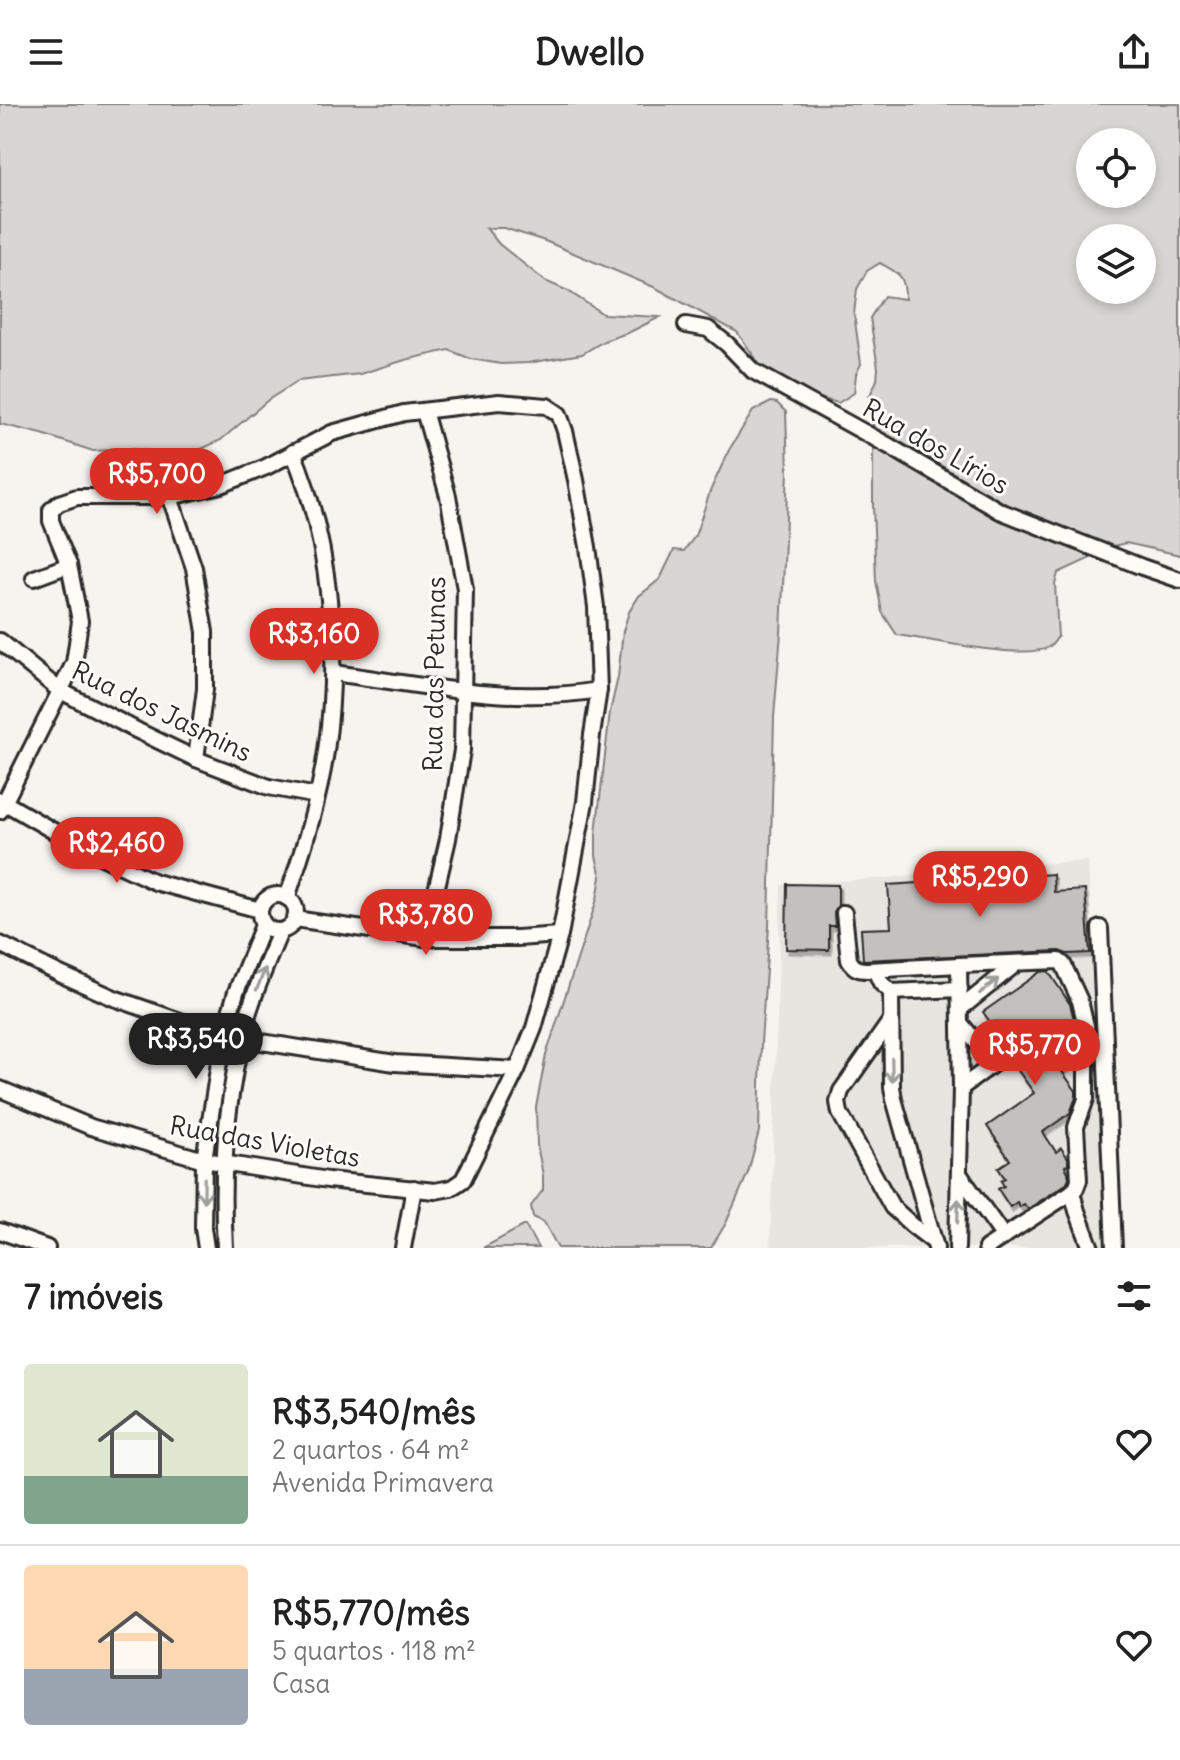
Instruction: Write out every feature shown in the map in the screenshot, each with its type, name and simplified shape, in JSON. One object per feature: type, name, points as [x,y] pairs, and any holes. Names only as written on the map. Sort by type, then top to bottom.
[{"type":"street","name":"Rua dos Lírios","points":[[686,325],[708,329],[753,371],[1000,511],[1180,580]]},
{"type":"street","points":[[0,944],[114,998],[223,1036],[395,1063],[517,1070],[534,1028],[560,935],[585,802],[599,690],[596,607],[576,480],[559,414],[547,406],[499,402],[404,413],[332,433],[266,467],[221,485],[170,497],[77,497],[59,503],[51,510],[51,521],[69,565],[80,621],[74,663],[1,804],[155,882],[260,910]]},
{"type":"street","name":"Rua das Petunas","points":[[424,411],[448,496],[465,589],[462,750],[448,839],[425,938]]},
{"type":"street","points":[[287,898],[307,837],[326,753],[334,673],[328,590],[306,482],[293,452]]},
{"type":"street","points":[[170,497],[194,568],[205,632],[205,689],[196,759]]},
{"type":"street","points":[[34,578],[69,565]]},
{"type":"street","name":"Rua dos Jasmins","points":[[0,641],[59,690],[196,759],[269,787],[317,796]]},
{"type":"street","points":[[334,673],[462,692],[543,695],[599,690]]},
{"type":"street","points":[[206,1248],[203,1228],[204,1160],[223,1036],[236,992],[263,925],[260,910],[263,902],[276,895],[287,898],[294,906],[295,919],[289,928],[280,932],[263,925]]},
{"type":"street","points":[[844,913],[849,960],[852,966],[862,970],[1061,962],[1076,991],[1084,1015],[1086,1099],[1076,1127],[1079,1180],[1072,1192],[986,1248]]},
{"type":"street","points":[[295,919],[425,938],[560,935]]},
{"type":"street","points":[[1100,928],[1114,1248]]},
{"type":"street","points":[[225,1248],[222,1196],[226,1123],[241,1040],[280,932]]},
{"type":"street","points":[[960,1016],[1017,963]]},
{"type":"street","points":[[957,1248],[961,1088],[959,965]]},
{"type":"street","points":[[875,970],[881,983],[891,992],[960,989]]},
{"type":"street","points":[[891,992],[894,1099],[935,1245]]},
{"type":"street","points":[[960,1016],[993,1062],[961,1088]]},
{"type":"street","points":[[891,1020],[841,1091],[838,1102],[840,1113],[892,1207],[935,1245]]},
{"type":"street","name":"Rua das Violetas","points":[[0,1089],[91,1127],[204,1160],[328,1180],[435,1191],[451,1188],[463,1180],[517,1070]]},
{"type":"street","points":[[960,1175],[1004,1237]]},
{"type":"street","points":[[403,1248],[414,1188]]},
{"type":"street","points":[[1072,1192],[1091,1248]]},
{"type":"street","points":[[0,1231],[47,1248]]},
{"type":"shaded area","points":[[0,104],[1180,104],[1180,555],[1126,543],[1104,548],[1093,557],[1058,573],[1055,584],[1058,637],[1050,646],[1037,651],[999,650],[897,635],[882,612],[876,581],[873,416],[869,397],[877,380],[878,368],[870,318],[884,296],[905,299],[900,276],[880,263],[867,271],[857,289],[854,314],[861,364],[856,374],[854,393],[838,403],[769,378],[737,332],[656,288],[545,241],[504,228],[486,228],[499,244],[545,281],[568,291],[603,314],[660,317],[582,354],[501,364],[471,359],[449,350],[360,374],[298,381],[268,400],[221,440],[193,453],[171,454],[132,449],[93,451],[0,424]]},
{"type":"shaded area","points":[[771,402],[777,403],[786,412],[788,471],[774,717],[769,926],[759,1131],[748,1173],[711,1248],[558,1248],[544,1222],[533,1217],[531,1206],[543,1190],[536,1107],[546,1055],[597,899],[601,877],[596,856],[596,833],[623,631],[629,612],[639,596],[660,579],[674,550],[684,551],[695,536],[711,489],[729,450],[753,411]]},
{"type":"shaded area","points":[[1088,861],[1107,1248],[770,1248],[781,885],[889,878],[952,869]]},
{"type":"shaded area","points":[[525,1225],[538,1248],[483,1248]]},
{"type":"building","points":[[1053,874],[1054,892],[1085,890],[1090,953],[1067,954],[1059,951],[863,960],[861,929],[891,928],[888,885]]},
{"type":"building","points":[[787,884],[838,885],[835,926],[829,926],[829,950],[786,949]]},
{"type":"building","points":[[1048,971],[1070,1004],[1076,1027],[1076,1050],[1063,1062],[1067,1067],[1061,1070],[1076,1091],[1076,1097],[1070,1113],[1043,1132],[1056,1152],[1061,1148],[1068,1158],[1065,1166],[1069,1178],[1066,1184],[1028,1209],[1024,1204],[1020,1207],[1017,1202],[1010,1207],[998,1189],[1004,1186],[1001,1181],[1005,1178],[998,1168],[1010,1160],[987,1126],[1034,1093],[993,1035],[997,1032],[983,1012],[1040,972]]}]
